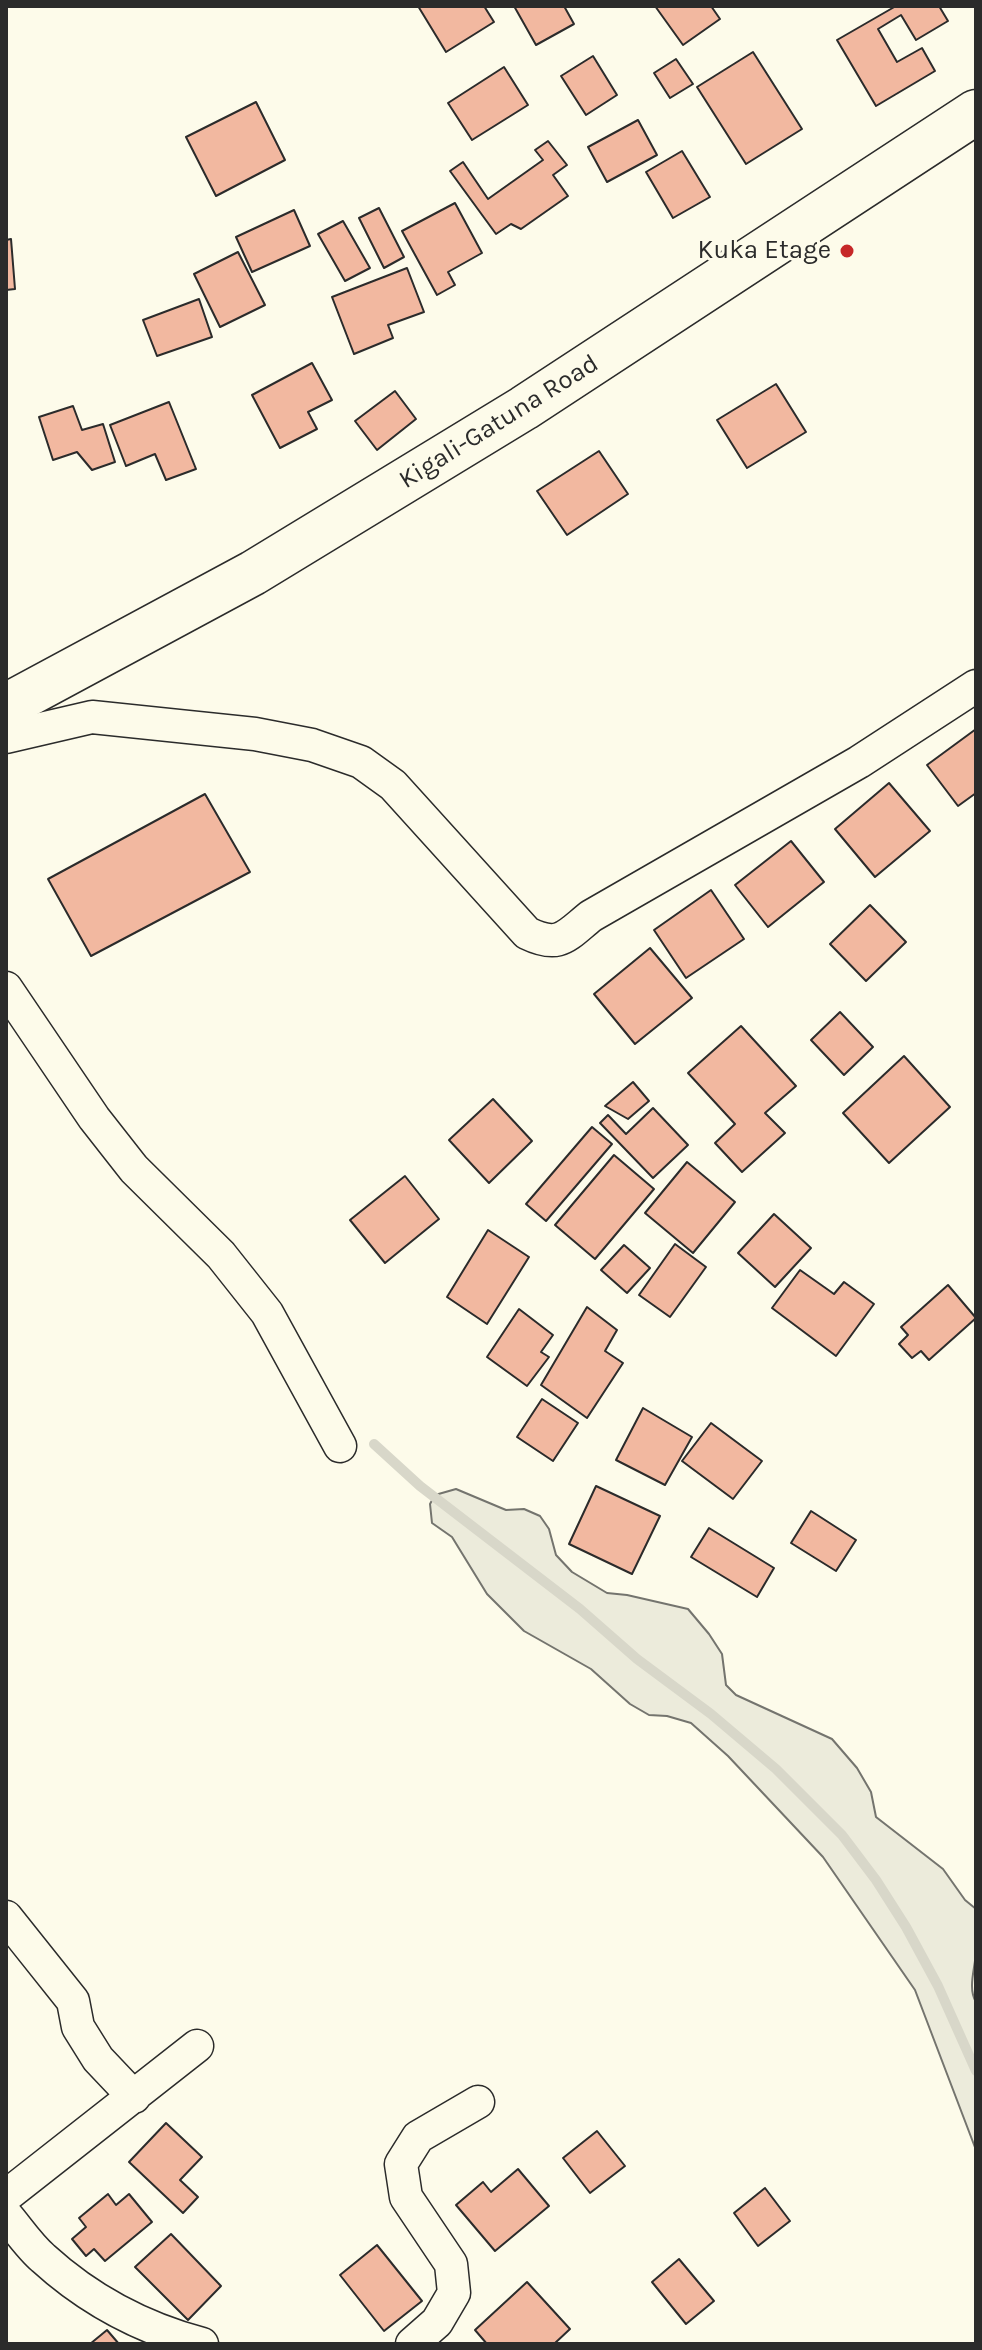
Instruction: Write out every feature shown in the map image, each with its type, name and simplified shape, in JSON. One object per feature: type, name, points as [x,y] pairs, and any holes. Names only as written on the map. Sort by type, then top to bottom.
[{"type":"highway","name":"Kigali-Gatuna Road","points":[[6,706],[253,573],[511,416],[976,112]]},
{"type":"street","points":[[6,737],[92,717],[255,734],[312,745],[361,762],[393,785],[527,933],[545,941],[563,939],[591,916],[859,762],[976,686]]},
{"type":"street","points":[[6,988],[94,1118],[134,1169],[221,1255],[267,1313],[340,1446]]},
{"type":"street","points":[[6,1917],[73,2001],[78,2027],[98,2059],[134,2097]]},
{"type":"street","points":[[6,2196],[197,2046]]},
{"type":"street","points":[[412,2344],[437,2322],[454,2293],[451,2264],[406,2197],[401,2164],[418,2137],[478,2102]]},
{"type":"street","points":[[6,2215],[42,2257],[108,2307],[161,2333],[202,2344]]},
{"type":"shaded area","points":[[456,1489],[506,1510],[524,1509],[540,1516],[549,1529],[556,1555],[572,1572],[607,1593],[688,1609],[722,1654],[726,1685],[736,1695],[832,1739],[857,1768],[871,1792],[876,1817],[943,1869],[965,1900],[976,1909],[972,1983],[976,2002],[976,2150],[915,1990],[823,1857],[728,1756],[691,1723],[649,1715],[630,1704],[591,1669],[524,1631],[487,1594],[452,1537],[432,1523],[430,1504],[435,1495]]},
{"type":"building","points":[[418,6],[484,6],[494,22],[446,52]]},
{"type":"building","points":[[514,6],[564,6],[574,24],[536,45]]},
{"type":"building","points":[[655,6],[711,6],[720,19],[683,45]]},
{"type":"building","points":[[896,6],[939,6],[948,21],[916,40],[901,15],[878,29],[897,62],[922,48],[935,71],[876,106],[837,40]]},
{"type":"building","points":[[753,52],[802,129],[746,164],[697,87]]},
{"type":"building","points":[[593,56],[617,95],[586,115],[561,76]]},
{"type":"building","points":[[676,59],[693,84],[670,98],[654,73]]},
{"type":"building","points":[[504,67],[528,105],[472,140],[448,103]]},
{"type":"building","points":[[256,102],[285,160],[216,196],[186,137]]},
{"type":"building","points":[[638,120],[657,155],[607,182],[588,147]]},
{"type":"building","points":[[548,141],[567,165],[553,175],[568,196],[521,229],[511,224],[496,234],[450,171],[463,162],[488,199],[543,160],[535,150]]},
{"type":"building","points":[[682,151],[710,197],[673,218],[646,172]]},
{"type":"building","points":[[455,203],[482,253],[448,272],[455,285],[437,295],[402,231]]},
{"type":"building","points":[[379,208],[404,257],[384,268],[359,218]]},
{"type":"building","points":[[294,210],[310,246],[252,272],[236,237]]},
{"type":"building","points":[[343,221],[370,268],[345,281],[318,234]]},
{"type":"building","points":[[11,239],[15,289],[6,290],[6,240]]},
{"type":"building","points":[[238,252],[265,305],[220,327],[194,274]]},
{"type":"building","points":[[407,268],[424,312],[388,325],[393,338],[354,354],[332,297]]},
{"type":"building","points":[[199,299],[212,337],[157,356],[143,320]]},
{"type":"building","points":[[312,363],[332,400],[308,412],[317,429],[280,448],[252,395]]},
{"type":"building","points":[[776,384],[806,432],[747,468],[717,420]]},
{"type":"building","points":[[395,391],[416,419],[377,450],[355,421]]},
{"type":"building","points":[[169,402],[196,469],[166,480],[155,454],[126,466],[110,425]]},
{"type":"building","points":[[73,406],[82,430],[103,424],[115,462],[92,470],[77,452],[53,460],[39,417]]},
{"type":"building","points":[[599,451],[628,494],[567,535],[537,491]]},
{"type":"building","points":[[976,729],[976,793],[958,806],[927,765]]},
{"type":"building","points":[[889,783],[930,831],[875,877],[835,829]]},
{"type":"building","points":[[205,794],[250,872],[91,956],[48,879]]},
{"type":"building","points":[[791,841],[824,882],[768,927],[735,885]]},
{"type":"building","points":[[711,890],[744,939],[686,978],[654,930]]},
{"type":"building","points":[[870,905],[906,942],[866,981],[830,944]]},
{"type":"building","points":[[650,948],[692,998],[635,1044],[594,994]]},
{"type":"building","points":[[840,1012],[873,1047],[844,1075],[811,1040]]},
{"type":"building","points":[[741,1026],[796,1086],[765,1113],[785,1133],[742,1172],[715,1143],[735,1124],[688,1073]]},
{"type":"building","points":[[904,1056],[950,1107],[889,1163],[843,1113]]},
{"type":"building","points":[[633,1082],[649,1101],[628,1119],[605,1106]]},
{"type":"building","points":[[493,1099],[532,1141],[489,1183],[449,1140]]},
{"type":"building","points":[[653,1108],[688,1145],[653,1178],[600,1123],[608,1115],[626,1134]]},
{"type":"building","points":[[592,1127],[612,1144],[546,1221],[526,1204]]},
{"type":"building","points":[[614,1155],[654,1189],[595,1259],[555,1225]]},
{"type":"building","points":[[687,1162],[735,1202],[693,1253],[645,1213]]},
{"type":"building","points":[[405,1176],[439,1219],[385,1263],[350,1220]]},
{"type":"building","points":[[774,1214],[811,1248],[775,1287],[738,1253]]},
{"type":"building","points":[[488,1230],[529,1257],[487,1324],[447,1297]]},
{"type":"building","points":[[675,1244],[706,1267],[670,1317],[639,1295]]},
{"type":"building","points":[[624,1245],[650,1268],[627,1293],[601,1270]]},
{"type":"building","points":[[800,1270],[834,1294],[844,1282],[874,1304],[836,1356],[772,1308]]},
{"type":"building","points":[[948,1285],[976,1318],[929,1360],[921,1351],[912,1358],[899,1344],[908,1335],[901,1327]]},
{"type":"building","points":[[587,1307],[617,1330],[605,1351],[623,1363],[587,1418],[541,1385]]},
{"type":"building","points":[[519,1309],[553,1335],[541,1352],[549,1357],[527,1386],[487,1357]]},
{"type":"building","points":[[542,1399],[578,1423],[553,1461],[517,1437]]},
{"type":"building","points":[[643,1408],[692,1437],[665,1485],[616,1460]]},
{"type":"building","points":[[711,1423],[762,1461],[733,1499],[682,1461]]},
{"type":"building","points":[[596,1486],[660,1516],[632,1574],[569,1544]]},
{"type":"building","points":[[811,1511],[856,1540],[836,1571],[791,1543]]},
{"type":"building","points":[[709,1528],[774,1568],[757,1597],[691,1557]]},
{"type":"building","points":[[166,2123],[202,2157],[180,2180],[198,2197],[183,2213],[129,2162]]},
{"type":"building","points":[[597,2131],[625,2166],[590,2193],[563,2158]]},
{"type":"building","points":[[518,2169],[549,2206],[495,2251],[456,2205],[483,2182],[491,2192]]},
{"type":"building","points":[[765,2188],[790,2221],[758,2246],[734,2213]]},
{"type":"building","points":[[108,2194],[116,2205],[129,2194],[152,2222],[105,2261],[94,2249],[86,2256],[72,2239],[86,2227],[79,2218]]},
{"type":"building","points":[[171,2234],[221,2286],[188,2320],[135,2267]]},
{"type":"building","points":[[377,2245],[422,2301],[384,2331],[340,2275]]},
{"type":"building","points":[[679,2259],[714,2301],[686,2324],[652,2282]]},
{"type":"building","points":[[527,2282],[570,2329],[554,2344],[487,2344],[475,2330]]},
{"type":"building","points":[[107,2330],[119,2344],[90,2344]]},
{"type":"waterway","points":[[374,1444],[420,1486],[711,1714],[776,1769],[842,1835],[906,1927],[938,1986],[976,2071]]},
{"type":"place","name":"Kuka Etage","points":[[847,251]]}]
